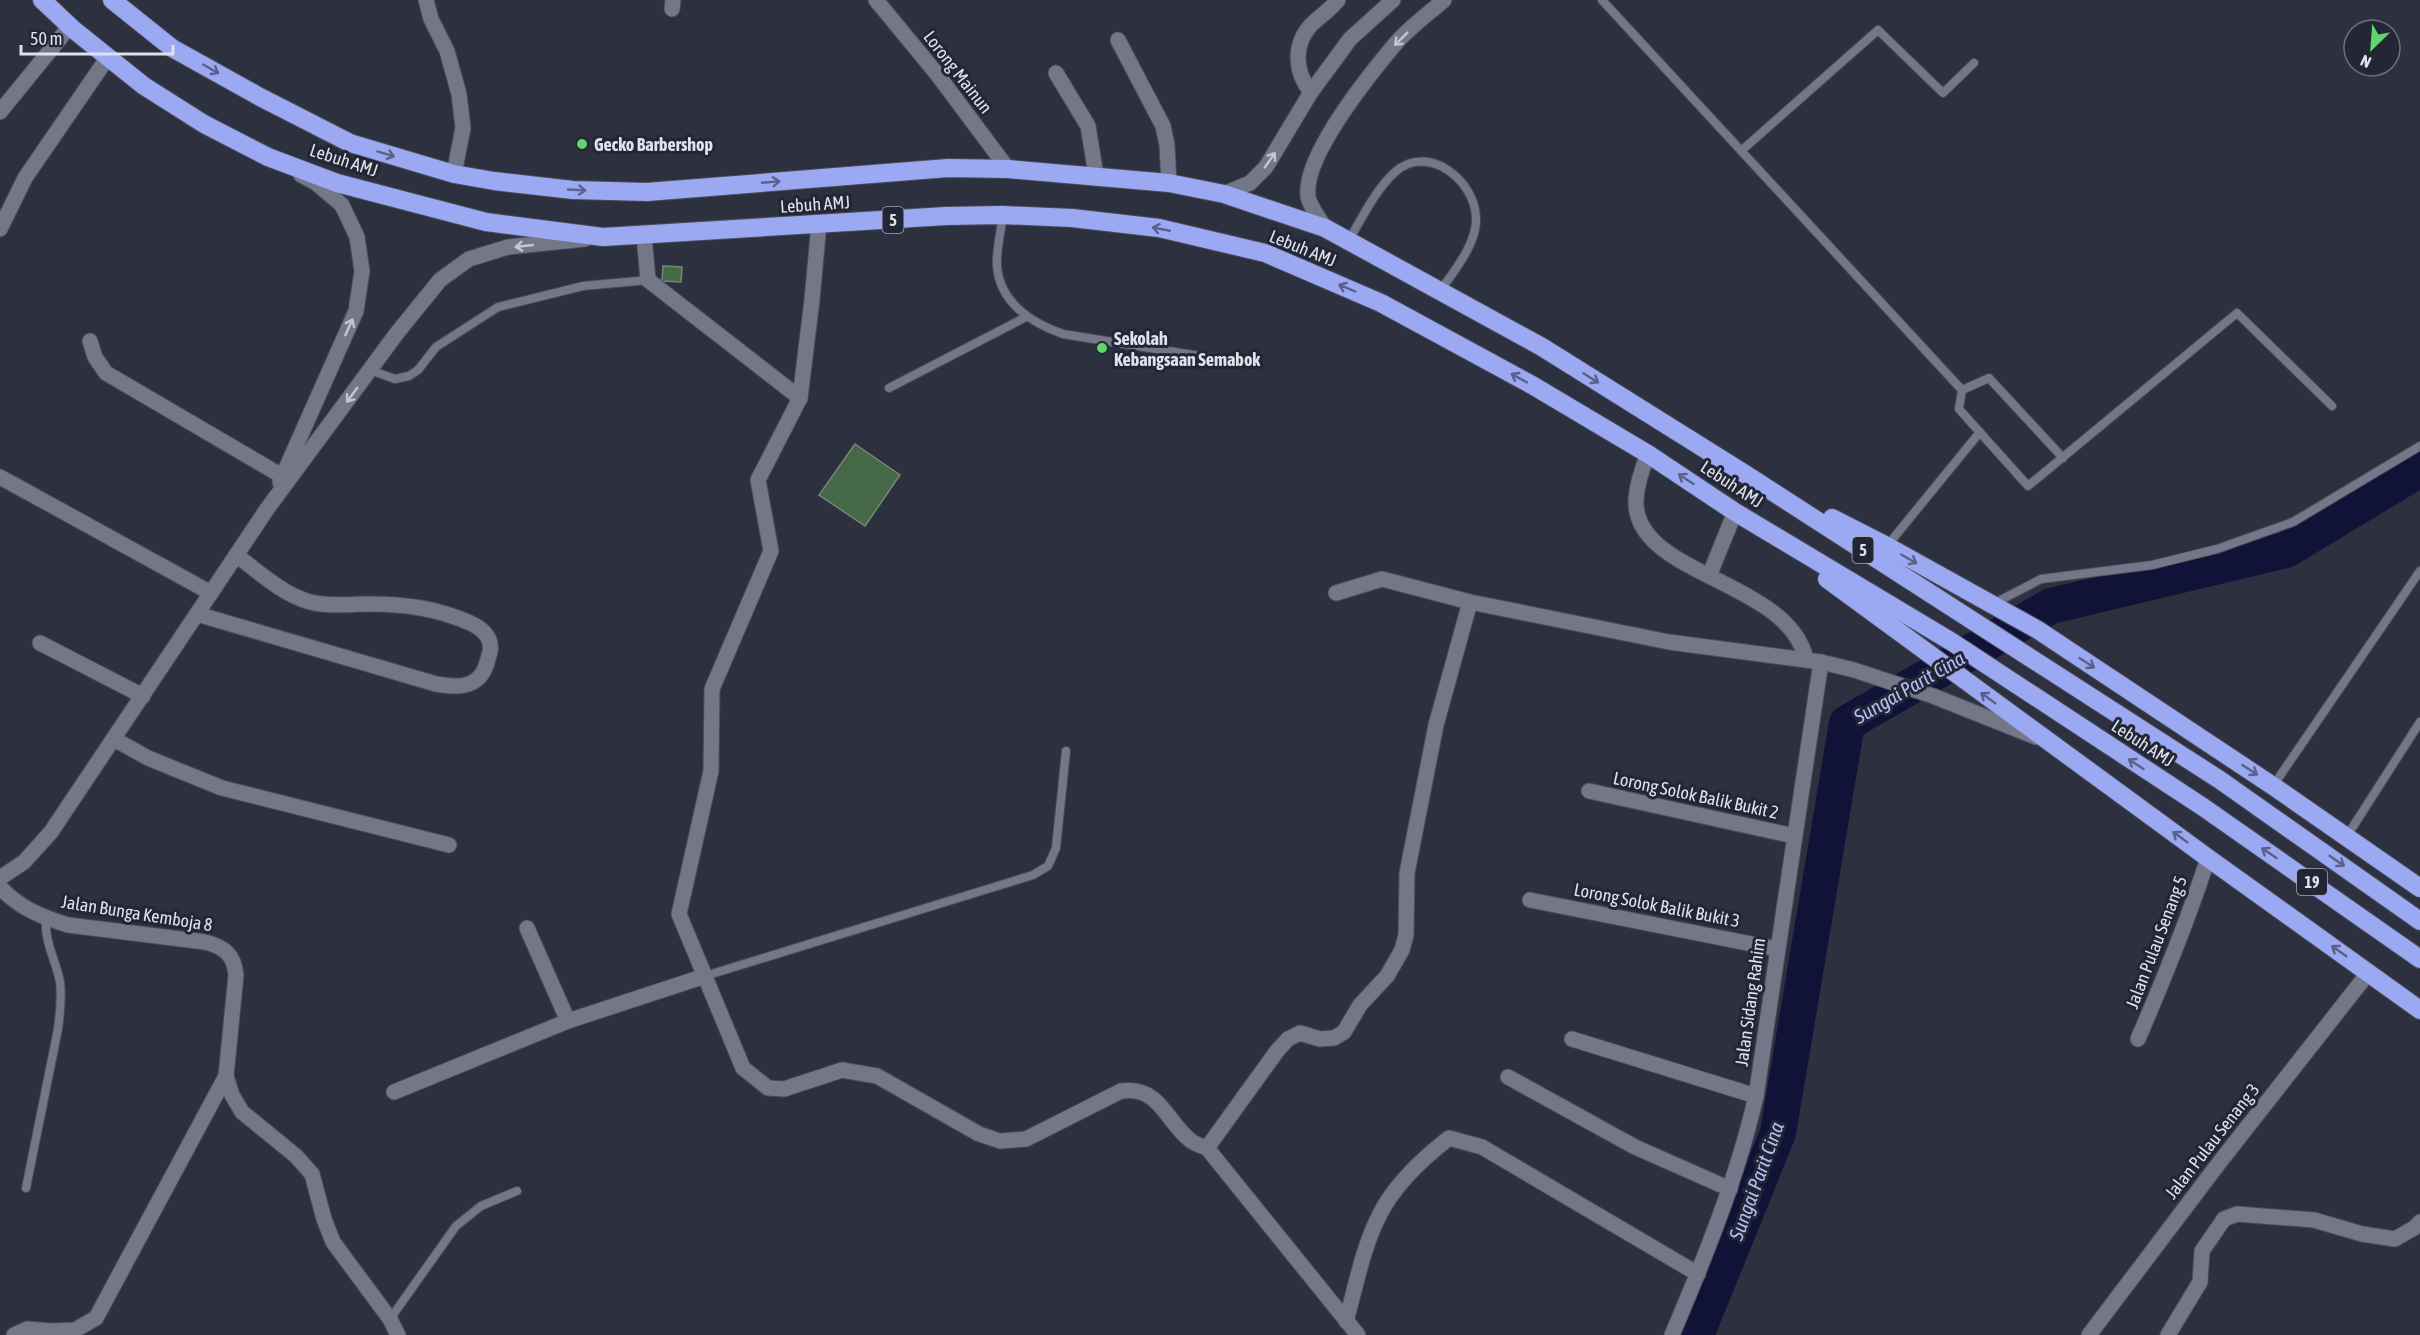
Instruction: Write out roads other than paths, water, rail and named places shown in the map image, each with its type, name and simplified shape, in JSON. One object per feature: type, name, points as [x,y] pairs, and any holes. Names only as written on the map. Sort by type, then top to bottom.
[{"type":"highway","name":"Lebuh AMJ","points":[[42,0],[70,26],[144,86],[204,124],[268,157],[337,183],[486,222],[603,237],[946,216],[1003,215],[1072,218],[1159,228],[1265,253],[1381,303],[1532,385],[1648,454],[1734,512],[1952,642],[2203,807],[2420,959]]},
{"type":"highway","name":"Lebuh AMJ","points":[[112,0],[172,48],[260,98],[350,143],[454,174],[573,190],[647,192],[948,168],[1008,169],[1169,183],[1224,194],[1325,228],[1542,347],[1745,474],[2220,780],[2420,921]]},
{"type":"highway","points":[[1745,474],[1887,546],[2038,630],[2273,786],[2420,888]]},
{"type":"highway","points":[[1734,512],[2420,1010]]},
{"type":"street","points":[[426,0],[431,19],[447,51],[459,94],[463,128],[454,174]]},
{"type":"street","name":"Lorong Mainun","points":[[876,0],[937,74],[1008,169]]},
{"type":"street","points":[[1311,92],[1298,71],[1298,54],[1303,37],[1310,27],[1338,0]]},
{"type":"street","points":[[1224,194],[1250,183],[1266,167],[1311,92],[1350,39],[1393,0]]},
{"type":"street","points":[[1325,228],[1308,197],[1310,174],[1317,154],[1332,128],[1397,42],[1444,0]]},
{"type":"street","points":[[0,112],[70,26]]},
{"type":"street","points":[[1118,40],[1163,126],[1167,145],[1169,183]]},
{"type":"street","points":[[0,229],[26,178],[108,57]]},
{"type":"street","points":[[1056,73],[1088,126],[1096,175]]},
{"type":"street","points":[[267,509],[356,310],[362,271],[357,237],[342,205],[316,183],[268,157]]},
{"type":"street","points":[[819,224],[800,398],[758,480],[771,550],[711,689],[711,771],[680,914],[743,1068],[768,1088],[784,1089],[842,1070],[877,1076],[979,1134],[1000,1141],[1026,1139],[1121,1090],[1135,1089],[1149,1094],[1191,1142],[1207,1148],[1358,1335]]},
{"type":"street","points":[[644,236],[648,280],[800,398]]},
{"type":"street","points":[[0,878],[24,862],[51,831],[267,509],[440,280],[469,259],[508,247],[603,237]]},
{"type":"street","points":[[90,341],[95,357],[106,373],[282,476]]},
{"type":"street","points":[[1648,454],[1639,479],[1635,501],[1640,522],[1654,542],[1671,555],[1742,592],[1779,616],[1795,632],[1814,661]]},
{"type":"street","points":[[0,477],[211,593]]},
{"type":"street","points":[[1709,576],[1734,512]]},
{"type":"street","points":[[197,614],[436,684],[470,685],[480,678],[491,647],[488,637],[478,627],[436,610],[413,606],[330,605],[310,602],[290,594],[236,555]]},
{"type":"street","points":[[1336,593],[1382,579],[1470,602],[1669,642],[1814,661],[1854,670],[1933,696],[2051,743]]},
{"type":"street","points":[[1207,1148],[1288,1039],[1300,1033],[1320,1039],[1334,1038],[1344,1032],[1360,1005],[1387,976],[1399,957],[1406,935],[1407,873],[1436,725],[1470,602]]},
{"type":"street","points":[[40,644],[143,696]]},
{"type":"street","name":"Jalan Sidang Rahim","points":[[1672,1335],[1730,1189],[1748,1132],[1756,1096],[1794,836],[1814,661]]},
{"type":"street","points":[[114,739],[148,758],[222,788],[449,844]]},
{"type":"street","name":"Lorong Solok Balik Bukit 2","points":[[1589,791],[1794,836]]},
{"type":"street","name":"Jalan Pulau Senang 5","points":[[2138,1039],[2169,969],[2208,858]]},
{"type":"street","name":"Jalan Bunga Kemboja 8","points":[[0,887],[26,909],[46,919],[68,925],[205,942],[218,945],[229,952],[236,975],[226,1076],[232,1095],[242,1112],[296,1156],[312,1174],[324,1219],[333,1242],[390,1319],[398,1335]]},
{"type":"street","name":"Lorong Solok Balik Bukit 3","points":[[1530,900],[1777,949]]},
{"type":"street","points":[[526,928],[568,1021]]},
{"type":"street","name":"Jalan Pulau Senang 3","points":[[2089,1335],[2219,1163],[2369,972]]},
{"type":"street","points":[[394,1092],[568,1021],[705,976]]},
{"type":"street","points":[[1572,1039],[1756,1096]]},
{"type":"street","points":[[14,1335],[27,1329],[75,1330],[96,1318],[226,1076]]},
{"type":"street","points":[[1508,1077],[1635,1147],[1730,1189]]},
{"type":"street","points":[[1346,1321],[1371,1233],[1380,1214],[1401,1183],[1449,1138],[1482,1147],[1698,1274]]},
{"type":"street","points":[[2168,1335],[2200,1282],[2202,1251],[2224,1220],[2237,1214],[2314,1220],[2362,1234],[2395,1239],[2420,1222]]},
{"type":"lane","points":[[1602,0],[1962,390]]},
{"type":"lane","points":[[1741,151],[1878,30],[1943,93],[1974,63]]},
{"type":"lane","points":[[1348,241],[1385,182],[1396,170],[1421,162],[1436,164],[1448,170],[1461,179],[1470,191],[1477,219],[1464,255],[1440,291]]},
{"type":"lane","points":[[1003,215],[997,265],[1000,285],[1026,317],[1041,326],[1064,334],[1224,360]]},
{"type":"lane","points":[[370,370],[394,379],[409,376],[418,370],[436,347],[498,307],[583,286],[648,280]]},
{"type":"lane","points":[[1962,390],[1959,409],[2028,486],[2237,314],[2332,406]]},
{"type":"lane","points":[[889,388],[1026,317]]},
{"type":"lane","points":[[1962,390],[1989,378],[2063,458]]},
{"type":"lane","points":[[1887,546],[1980,432]]},
{"type":"lane","points":[[1990,605],[2041,579],[2152,565],[2217,549],[2293,522],[2420,446]]},
{"type":"lane","points":[[2273,786],[2420,571]]},
{"type":"lane","points":[[2347,836],[2420,722]]},
{"type":"lane","points":[[705,976],[1033,875],[1048,866],[1056,848],[1066,751]]},
{"type":"lane","points":[[26,1188],[61,1005],[60,983],[45,931],[46,919]]},
{"type":"lane","points":[[390,1319],[456,1226],[481,1206],[517,1191]]},
{"type":"waterway","name":"Sungai Parit Cina","points":[[1696,1335],[1778,1133],[1847,723],[2051,606],[2286,550],[2420,469]]},
{"type":"place","name":"Gecko Barbershop","points":[[582,144]]},
{"type":"place","name":"Sekolah Kebangsaan Semabok","points":[[1102,348]]}]
